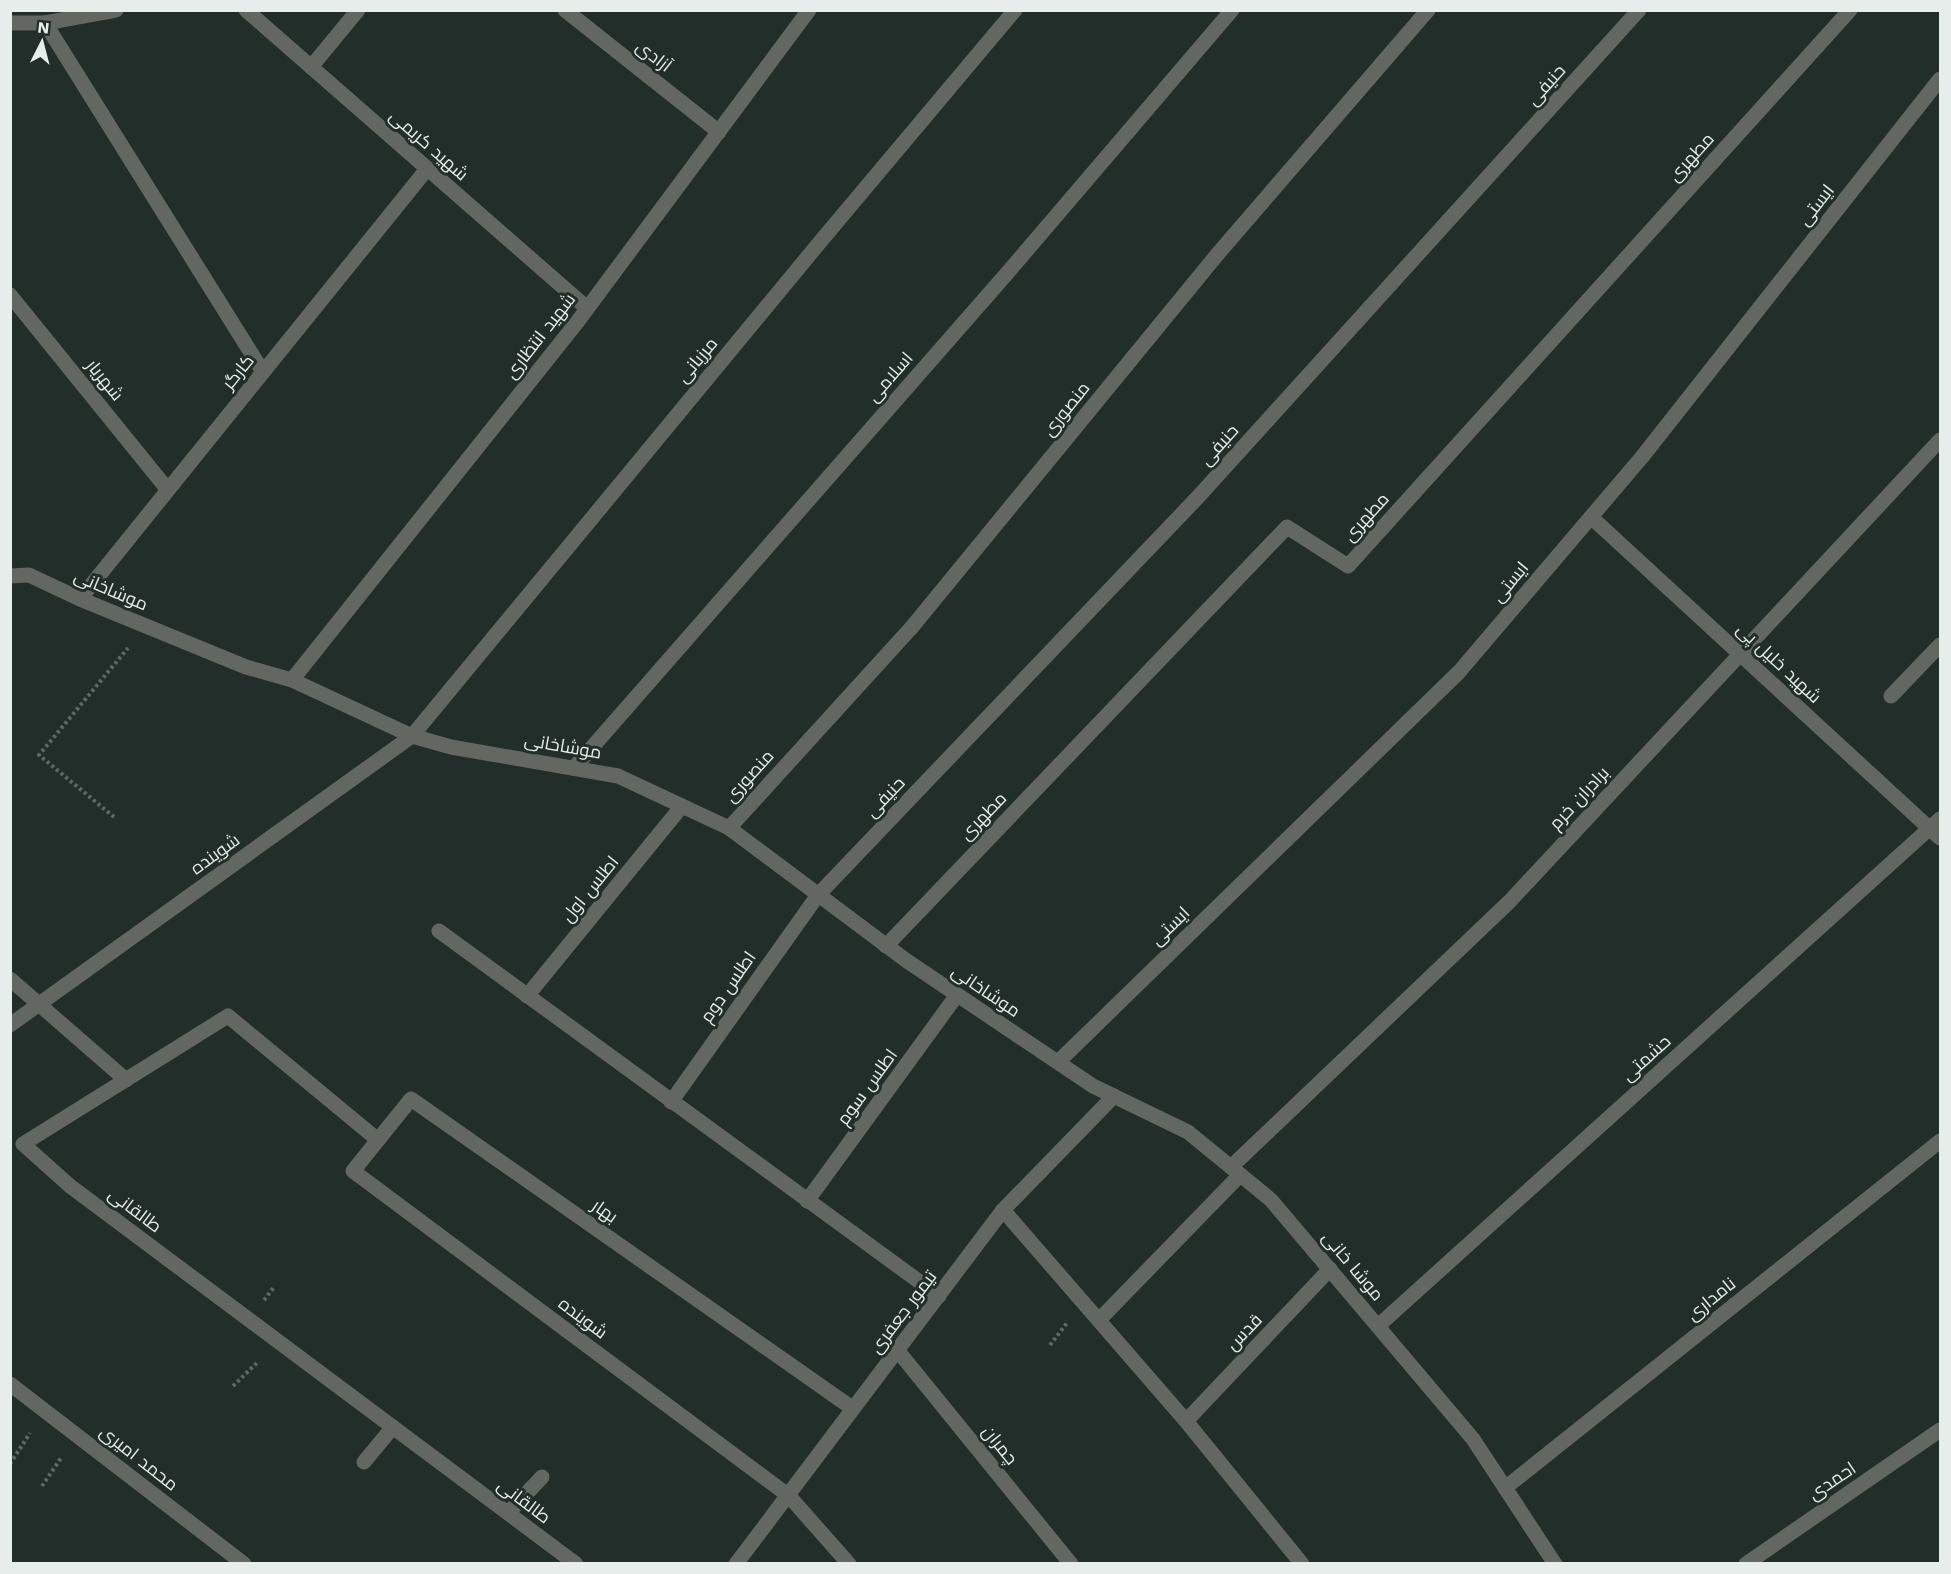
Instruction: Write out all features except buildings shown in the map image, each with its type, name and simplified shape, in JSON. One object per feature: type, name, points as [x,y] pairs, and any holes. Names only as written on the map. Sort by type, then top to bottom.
[{"type":"street","points":[[10,23],[45,23],[116,10]]},
{"type":"street","name":"شهید کریمی","points":[[246,10],[587,308]]},
{"type":"street","points":[[311,68],[357,10]]},
{"type":"street","name":"آزادی","points":[[565,10],[719,132]]},
{"type":"street","name":"شهید انتظاری","points":[[292,680],[587,308],[809,10]]},
{"type":"street","name":"مرزبانی","points":[[412,736],[812,251],[1015,10]]},
{"type":"street","name":"اسلامی","points":[[574,768],[1001,279],[1232,10]]},
{"type":"street","name":"منصوری","points":[[729,828],[912,627],[1216,256],[1428,10]]},
{"type":"street","name":"حنیفی","points":[[818,895],[1198,497],[1639,10]]},
{"type":"street","name":"مطهری","points":[[886,946],[1287,527],[1348,566],[1850,10]]},
{"type":"street","points":[[45,23],[263,372]]},
{"type":"street","name":"ایستی","points":[[1058,1062],[1459,672],[1642,457],[1941,79]]},
{"type":"street","name":"کارگر","points":[[80,599],[427,169]]},
{"type":"street","name":"شهریار","points":[[10,295],[168,490]]},
{"type":"street","name":"برادران خرم","points":[[1236,1171],[1509,902],[1941,440]]},
{"type":"street","name":"شهید خلیل پی","points":[[1591,517],[1937,829]]},
{"type":"street","name":"موشاخانی","points":[[10,576],[29,575],[80,599],[246,667],[292,680],[412,736],[451,747],[618,776],[729,828],[886,946],[1058,1062]]},
{"type":"street","points":[[1891,696],[1941,645]]},
{"type":"street","name":"شوینده","points":[[10,1025],[412,736]]},
{"type":"street","name":"اطلس اول","points":[[527,996],[682,806]]},
{"type":"street","name":"حشمتی","points":[[1378,1326],[1937,829]]},
{"type":"street","name":"اطلس دوم","points":[[671,1102],[818,895]]},
{"type":"street","points":[[439,931],[939,1296]]},
{"type":"street","points":[[10,979],[126,1080]]},
{"type":"street","name":"اطلس سوم","points":[[807,1201],[957,995]]},
{"type":"street","name":"طالقانی","points":[[378,1140],[228,1016],[23,1144],[70,1186],[576,1563]]},
{"type":"street","name":"موشا خانی","points":[[1058,1062],[1114,1096],[1188,1132],[1271,1200],[1473,1439],[1555,1563]]},
{"type":"street","name":"تیمور جعفری","points":[[736,1563],[1004,1210],[1114,1096]]},
{"type":"street","name":"بهار","points":[[353,1171],[411,1099],[852,1408]]},
{"type":"street","name":"نامداری","points":[[1505,1488],[1941,1142]]},
{"type":"street","name":"شوینده","points":[[353,1171],[789,1496],[849,1563]]},
{"type":"street","points":[[1100,1319],[1236,1171]]},
{"type":"street","points":[[1004,1210],[1100,1319],[1302,1563]]},
{"type":"street","name":"قدس","points":[[1186,1421],[1330,1269]]},
{"type":"street","name":"چمران","points":[[898,1351],[1071,1563]]},
{"type":"street","name":"محمد امیری","points":[[10,1384],[244,1563]]},
{"type":"street","points":[[364,1462],[393,1427]]},
{"type":"street","name":"احمدی","points":[[1746,1563],[1941,1430]]},
{"type":"street","points":[[508,1513],[542,1477]]},
{"type":"path","points":[[114,817],[39,755],[146,626]]},
{"type":"path","points":[[233,1386],[278,1342]]},
{"type":"path","points":[[10,1464],[45,1410]]},
{"type":"path","points":[[42,1486],[77,1435]]}]
